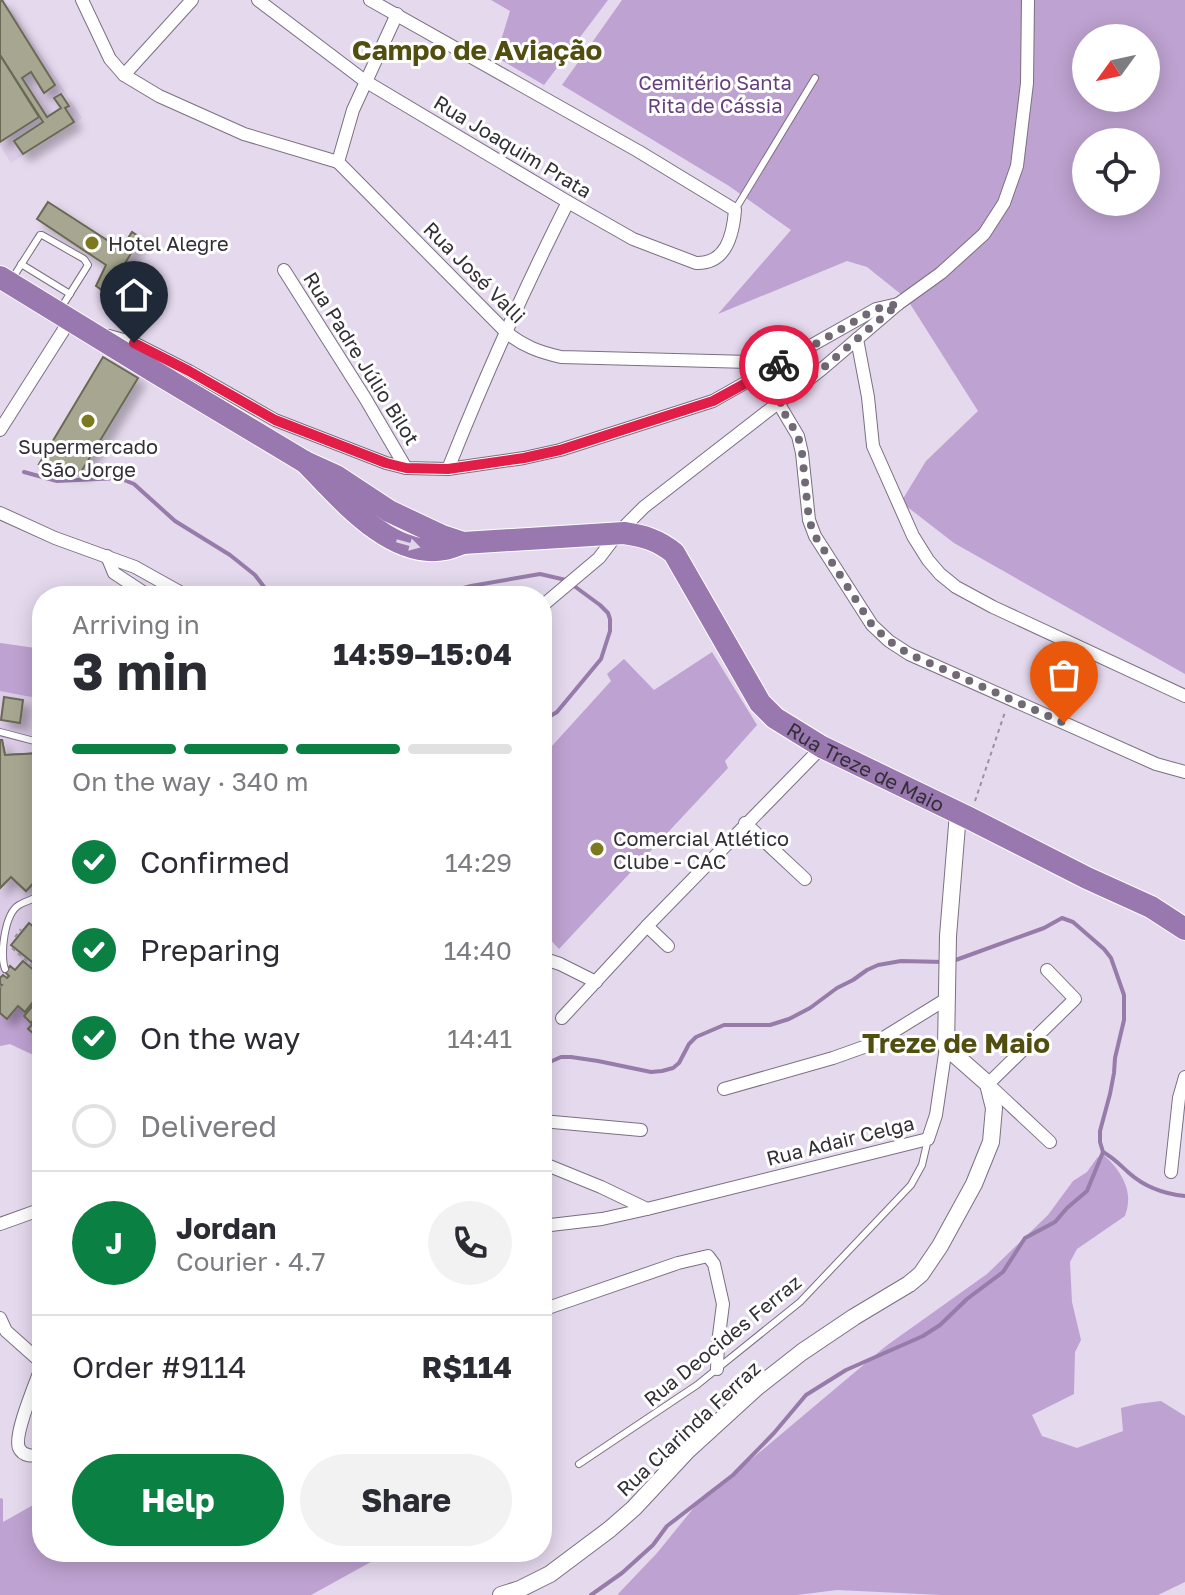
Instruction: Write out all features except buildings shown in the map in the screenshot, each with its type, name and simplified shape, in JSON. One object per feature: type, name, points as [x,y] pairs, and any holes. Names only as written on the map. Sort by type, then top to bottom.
[{"type":"highway","points":[[10,274],[66,309],[94,333]]},
{"type":"highway","name":"Rua Treze de Maio","points":[[94,333],[305,462],[336,476],[382,519],[463,543],[618,533],[648,537],[663,544],[674,553],[760,703],[775,718],[822,747],[1151,907],[1185,929]]},
{"type":"street","points":[[82,0],[110,59],[124,75],[159,96],[244,134],[338,162],[353,110],[397,14]]},
{"type":"street","points":[[124,75],[192,0]]},
{"type":"street","name":"Rua Joaquim Prata","points":[[258,0],[365,81],[633,239],[696,263],[707,263],[715,260],[725,248],[734,228],[735,210]]},
{"type":"street","points":[[370,0],[638,151],[735,210]]},
{"type":"street","points":[[552,598],[599,558],[618,533],[664,490],[779,404],[898,304],[941,273],[984,234],[1004,203],[1017,166],[1027,83],[1028,0]]},
{"type":"street","name":"Rua José Valli","points":[[338,162],[506,332],[537,352],[561,357],[750,362],[768,370]]},
{"type":"street","points":[[448,469],[506,332],[568,202]]},
{"type":"street","name":"Rua Padre Júlio Bilot","points":[[284,270],[406,468]]},
{"type":"street","points":[[94,333],[134,343],[275,420],[386,463],[406,468],[448,469],[560,450],[713,401],[876,309],[898,304]]},
{"type":"street","points":[[0,430],[66,309]]},
{"type":"street","points":[[857,339],[873,446],[913,536],[940,574],[956,587],[993,607],[1185,696]]},
{"type":"street","points":[[779,404],[798,436],[809,520],[815,536],[872,625],[889,641],[909,654],[1009,700],[1156,764],[1185,772]]},
{"type":"street","points":[[0,513],[55,538],[135,567],[169,586]]},
{"type":"street","points":[[107,556],[114,573],[134,586]]},
{"type":"street","points":[[562,1018],[745,823],[822,747]]},
{"type":"street","name":"Rua Adair Celga","points":[[552,1225],[602,1219],[647,1209],[928,1139],[936,1115],[946,1047],[948,951],[964,815]]},
{"type":"street","points":[[745,823],[805,879]]},
{"type":"street","points":[[647,926],[668,946]]},
{"type":"street","points":[[552,961],[596,982]]},
{"type":"street","points":[[988,1084],[1075,999],[1047,970]]},
{"type":"street","points":[[724,1089],[875,1043],[948,998]]},
{"type":"street","points":[[946,1047],[1050,1142]]},
{"type":"street","points":[[1171,1172],[1179,1098],[1185,1077]]},
{"type":"street","name":"Rua Clarinda Ferraz","points":[[501,1595],[550,1574],[610,1529],[687,1451],[756,1388],[802,1352],[921,1274],[974,1184],[991,1142],[994,1108],[988,1084]]},
{"type":"street","points":[[552,1122],[641,1130]]},
{"type":"street","points":[[552,1167],[647,1209]]},
{"type":"street","points":[[0,1224],[32,1213]]},
{"type":"street","points":[[552,1307],[678,1263],[708,1256],[714,1264],[723,1304],[717,1369]]},
{"type":"street","points":[[0,1318],[6,1331],[32,1355]]},
{"type":"street","points":[[32,1392],[17,1441],[24,1454],[32,1456]]},
{"type":"lane","points":[[735,210],[815,78]]},
{"type":"lane","points":[[10,274],[37,237],[42,235],[84,259],[88,265],[66,309]]},
{"type":"lane","points":[[0,732],[32,740]]},
{"type":"lane","points":[[5,969],[1,962],[2,927],[18,906],[32,899]]},
{"type":"lane","name":"Rua Deocides Ferraz","points":[[579,1464],[697,1385],[800,1302],[911,1185],[922,1165],[928,1139]]},
{"type":"path","points":[[964,815],[1009,700]]},
{"type":"path","points":[[21,929],[9,945],[32,965]]},
{"type":"shaded area","points":[[0,0],[5,0],[82,118],[11,163],[0,145]]},
{"type":"shaded area","points":[[0,643],[32,648],[32,1054],[10,1044],[0,1046]]},
{"type":"green space","points":[[491,0],[608,0],[544,85],[496,57],[510,11]]},
{"type":"green space","name":"Cemitério Santa Rita de Cássia","points":[[622,0],[1185,0],[1185,674],[954,543],[901,502],[926,461],[978,411],[907,299],[867,267],[847,261],[718,314],[791,230],[729,186],[562,85]]},
{"type":"green space","points":[[0,643],[32,648],[32,697],[0,691]]},
{"type":"green space","name":"Comercial Atlético Clube - CAC","points":[[712,652],[757,725],[725,761],[728,768],[559,949],[552,942],[552,746],[611,681],[607,674],[624,659],[654,690]]},
{"type":"green space","points":[[32,997],[32,1054],[10,1044],[0,1046],[0,1013],[7,1019],[18,1006]]},
{"type":"green space","points":[[1102,1154],[1117,1169],[1124,1182],[1128,1195],[1127,1209],[1125,1216],[1077,1249],[1070,1262],[1072,1302],[1081,1340],[1075,1352],[1074,1394],[1032,1415],[1042,1436],[1077,1448],[1123,1431],[1121,1408],[1161,1401],[1185,1416],[1185,1582],[1158,1595],[942,1595],[837,1590],[797,1595],[618,1594],[657,1553],[705,1494],[742,1467],[886,1346],[987,1274],[1048,1215],[1073,1181],[1087,1172]]},
{"type":"green space","points":[[0,1498],[3,1499],[3,1522],[32,1506],[32,1562],[371,1562],[311,1595],[0,1595]]},
{"type":"waterway","points":[[24,472],[57,481],[119,478],[134,484],[175,521],[230,555],[263,586]]},
{"type":"waterway","points":[[471,586],[540,574],[566,580],[608,613],[610,631],[601,659],[552,715]]},
{"type":"waterway","points":[[591,1595],[653,1545],[667,1526],[733,1475],[806,1395],[846,1370],[923,1336],[940,1325],[967,1299],[1003,1272],[1025,1238],[1055,1222],[1087,1191],[1103,1152],[1100,1131],[1124,1020],[1124,995],[1111,958],[1073,922],[1062,918],[1044,928],[953,961]]},
{"type":"waterway","points":[[552,1061],[571,1057],[651,1072],[662,1071],[679,1063],[696,1037],[724,1025],[770,1025],[789,1019],[878,965],[901,961],[944,962]]},
{"type":"waterway","points":[[1103,1152],[1149,1186],[1185,1196]]},
{"type":"way so far","points":[[779,365],[876,309],[898,304],[779,404],[798,436],[809,520],[815,536],[872,625],[889,641],[909,654],[1064,723]]},
{"type":"place","name":"Hotel Alegre","points":[[92,243]]},
{"type":"place","name":"Supermercado São Jorge","points":[[88,421]]},
{"type":"place","name":"Comercial Atlético Clube - CAC","points":[[597,849]]},
{"type":"district","name":"Campo de Aviação","points":[[477,49]]},
{"type":"district","name":"Treze de Maio","points":[[956,1042]]},
{"type":"route","points":[[134,343],[275,420],[406,468],[448,469],[560,450],[713,401],[779,365]]}]
